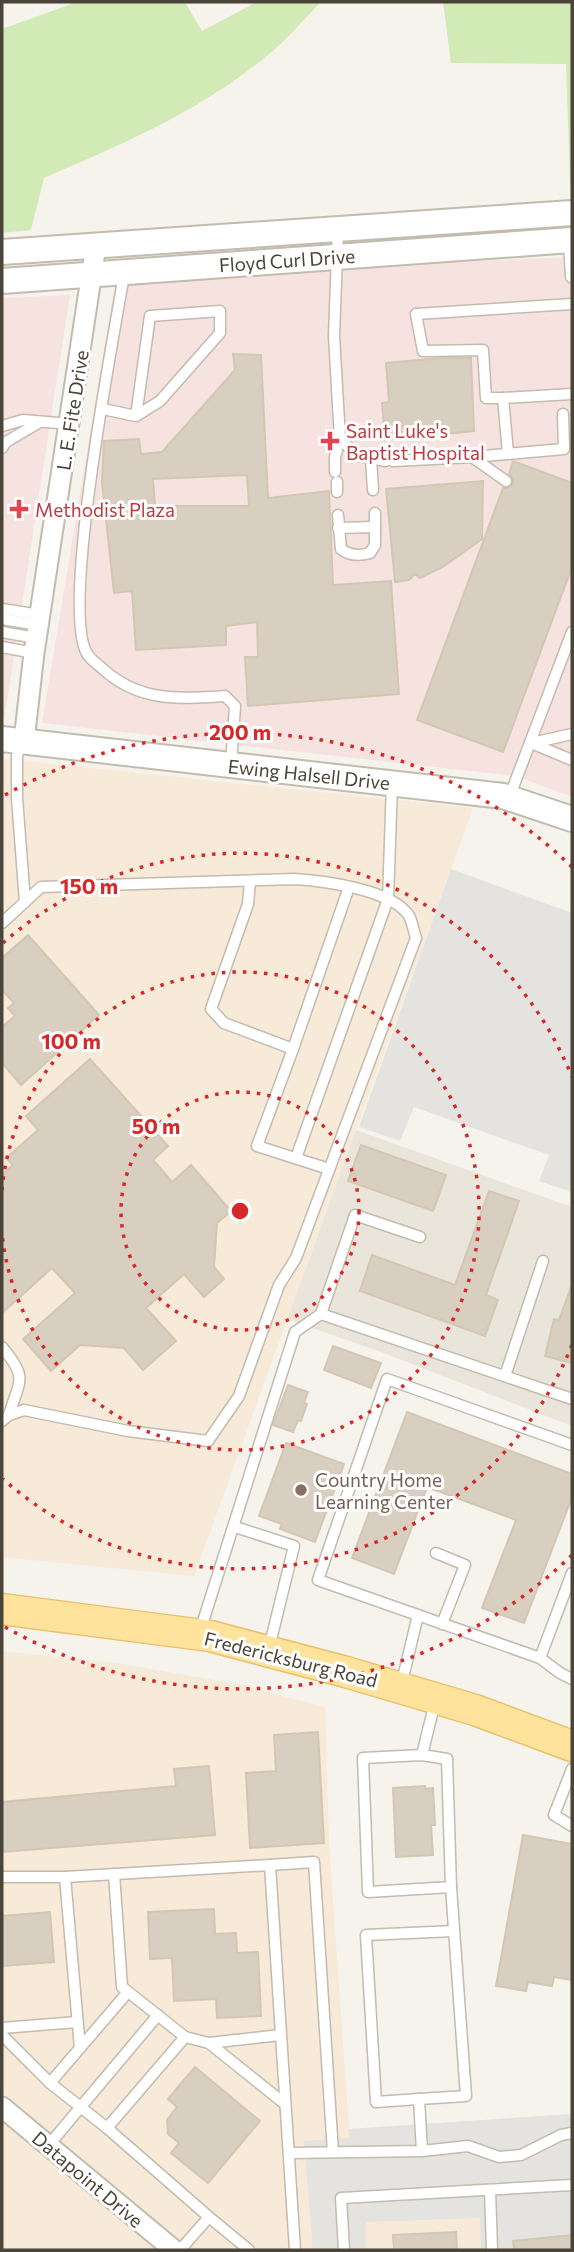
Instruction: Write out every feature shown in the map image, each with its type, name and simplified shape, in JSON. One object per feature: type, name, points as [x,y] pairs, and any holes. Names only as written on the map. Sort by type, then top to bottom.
[{"type":"main road","name":"Fredericksburg Road","points":[[2,1609],[199,1635],[268,1651],[475,1710],[572,1746]]},
{"type":"street","name":"Floyd Curl Drive","points":[[2,251],[572,213]]},
{"type":"street","name":"Floyd Curl Drive","points":[[2,281],[570,240]]},
{"type":"street","name":"L. E. Fite Drive","points":[[13,740],[37,633],[96,245]]},
{"type":"street","name":"Ewing Halsell Drive","points":[[13,740],[509,798],[572,819]]},
{"type":"street","name":"Datapoint Drive","points":[[2,2107],[174,2250]]},
{"type":"lane","points":[[336,482],[335,457],[340,439],[334,336],[338,229]]},
{"type":"lane","points":[[570,240],[571,277]]},
{"type":"lane","points":[[125,271],[84,528],[79,592],[81,632],[87,654],[113,678],[141,693],[183,699],[225,696],[235,706],[231,765]]},
{"type":"lane","points":[[572,304],[416,314],[423,351],[482,350],[486,398],[572,394]]},
{"type":"lane","points":[[103,409],[136,416],[160,401],[220,333],[220,311],[150,316],[136,416]]},
{"type":"lane","points":[[503,398],[508,453]]},
{"type":"lane","points":[[340,439],[356,453],[371,459],[389,461],[564,449],[563,414]]},
{"type":"lane","points":[[2,426],[23,420],[70,424]]},
{"type":"lane","points":[[2,448],[13,436],[40,421]]},
{"type":"lane","points":[[472,457],[506,481]]},
{"type":"lane","points":[[371,459],[373,490]]},
{"type":"lane","points":[[338,515],[341,549],[359,556],[370,553],[375,545],[375,513]]},
{"type":"lane","points":[[338,528],[375,527]]},
{"type":"lane","points":[[2,609],[37,633]]},
{"type":"lane","points":[[2,619],[37,633]]},
{"type":"lane","points":[[2,632],[37,633]]},
{"type":"lane","points":[[509,798],[572,632]]},
{"type":"lane","points":[[2,647],[37,633]]},
{"type":"lane","points":[[531,743],[572,734]]},
{"type":"lane","points":[[13,740],[17,755],[25,902]]},
{"type":"lane","points":[[531,743],[572,760]]},
{"type":"lane","points":[[296,1158],[388,899],[392,784]]},
{"type":"lane","points":[[2,923],[41,887],[304,880],[329,882],[388,899],[408,913],[416,938],[296,1258],[279,1285],[239,1396],[208,1441],[128,1431],[24,1410],[5,1418]]},
{"type":"lane","points":[[250,881],[248,904],[211,1009],[224,1023],[293,1049]]},
{"type":"lane","points":[[329,1169],[257,1146],[349,887]]},
{"type":"lane","points":[[199,1635],[295,1332],[321,1314],[355,1216],[420,1237]]},
{"type":"lane","points":[[505,1376],[543,1261]]},
{"type":"lane","points":[[321,1314],[572,1399]]},
{"type":"lane","points":[[2,1347],[18,1366],[20,1377],[5,1418]]},
{"type":"lane","points":[[572,1445],[387,1379],[317,1580],[540,1658],[572,1679]]},
{"type":"lane","points":[[235,1527],[294,1546],[268,1651]]},
{"type":"lane","points":[[436,1553],[465,1566],[442,1624]]},
{"type":"lane","points":[[540,1658],[572,1573]]},
{"type":"lane","points":[[401,1688],[418,1615]]},
{"type":"lane","points":[[422,1755],[436,1698]]},
{"type":"lane","points":[[451,1887],[368,1892],[363,1758],[422,1755],[447,1759],[451,1887],[466,2096],[376,2102],[366,1935],[454,1931]]},
{"type":"lane","points":[[572,1769],[554,1815],[572,1826]]},
{"type":"lane","points":[[2,1877],[65,1877],[314,1862],[332,2152]]},
{"type":"lane","points":[[270,1865],[295,2250]]},
{"type":"lane","points":[[114,1874],[122,1987],[185,2037],[209,2043],[281,2035]]},
{"type":"lane","points":[[65,1877],[80,2048]]},
{"type":"lane","points":[[50,2083],[128,1992]]},
{"type":"lane","points":[[48,2146],[158,2015]]},
{"type":"lane","points":[[2,2028],[77,2022]]},
{"type":"lane","points":[[2,2035],[50,2083],[107,2128],[249,2250]]},
{"type":"lane","points":[[107,2128],[185,2037]]},
{"type":"lane","points":[[209,2043],[285,2104]]},
{"type":"lane","points":[[419,2099],[422,2151]]},
{"type":"lane","points":[[289,2153],[422,2151],[468,2146],[499,2157],[521,2155],[561,2135],[572,2133]]},
{"type":"lane","points":[[344,2250],[341,2199],[572,2185]]},
{"type":"lane","points":[[490,2190],[492,2250]]},
{"type":"lane","points":[[180,2250],[209,2217]]},
{"type":"shaded area","name":"Saint Luke's Baptist Hospital","points":[[572,257],[572,797],[516,776],[42,723],[116,277]]},
{"type":"shaded area","name":"Methodist Plaza","points":[[70,295],[4,720],[2,720],[2,298]]},
{"type":"shaded area","points":[[4,759],[473,808],[194,1576],[2,1557]]},
{"type":"shaded area","points":[[451,869],[572,913],[572,1192],[539,1181],[549,1155],[414,1107],[400,1141],[359,1127]]},
{"type":"shaded area","points":[[356,1130],[572,1207],[572,1426],[287,1319]]},
{"type":"shaded area","points":[[2,1651],[123,1664],[242,1685],[325,1707],[329,1843],[349,2129],[572,2114],[572,2250],[2,2250]]},
{"type":"shaded area","points":[[572,2114],[572,2250],[481,2250],[480,2218],[366,2222],[366,2250],[313,2250],[304,2141],[349,2138],[348,2129]]},
{"type":"green space","points":[[77,2],[185,2],[202,31],[257,2],[321,2],[275,49],[215,93],[132,139],[44,178],[31,230],[2,233],[2,29]]},
{"type":"green space","points":[[443,2],[572,2],[572,182],[566,64],[451,63]]},
{"type":"building","points":[[233,354],[261,355],[268,498],[329,491],[333,585],[391,581],[399,694],[248,706],[245,657],[258,657],[257,622],[226,626],[226,645],[136,650],[132,591],[114,593],[102,482],[104,441],[139,439],[141,454],[162,452],[235,370]],"holes":[[[247,475],[249,506],[155,506],[153,479]]]},
{"type":"building","points":[[471,358],[474,431],[385,440],[382,403],[389,402],[386,363]]},
{"type":"building","points":[[513,461],[572,483],[572,567],[503,752],[417,720],[503,488],[512,485],[513,479],[509,474]]},
{"type":"building","points":[[483,481],[482,539],[443,567],[420,578],[415,574],[409,580],[395,582],[386,489]]},
{"type":"building","points":[[28,935],[99,1015],[21,1085],[2,1063],[2,1027],[15,1016],[8,1008],[14,1003],[2,990],[2,958]]},
{"type":"building","points":[[90,1059],[168,1146],[153,1160],[172,1182],[191,1165],[231,1211],[217,1223],[214,1267],[224,1279],[204,1297],[184,1274],[146,1308],[176,1341],[143,1370],[124,1348],[80,1345],[51,1371],[23,1339],[75,1293],[52,1268],[2,1313],[2,1175],[13,1165],[6,1158],[38,1130],[26,1116]]},
{"type":"building","points":[[361,1145],[446,1175],[433,1211],[348,1181]]},
{"type":"building","points":[[489,1191],[519,1201],[486,1295],[498,1300],[485,1336],[360,1291],[372,1255],[455,1285]]},
{"type":"building","points":[[571,1287],[572,1363],[545,1356],[554,1319],[559,1320]]},
{"type":"building","points":[[333,1346],[381,1363],[371,1388],[324,1370]]},
{"type":"building","points":[[288,1385],[308,1392],[301,1421],[298,1420],[293,1432],[273,1425]]},
{"type":"building","points":[[407,1412],[572,1474],[572,1497],[524,1623],[482,1608],[516,1520],[427,1487],[394,1574],[352,1558]]},
{"type":"building","name":"Country Home Learning Center","points":[[286,1443],[344,1464],[315,1542],[280,1529],[282,1524],[259,1516]]},
{"type":"building","points":[[318,1732],[324,1843],[250,1848],[246,1773],[276,1771],[274,1735]]},
{"type":"building","points":[[209,1766],[215,1835],[2,1852],[2,1802],[176,1786],[174,1769]]},
{"type":"building","points":[[425,1786],[426,1789],[433,1788],[433,1855],[396,1857],[393,1788]]},
{"type":"building","points":[[523,1835],[572,1844],[572,1980],[554,1977],[552,1986],[528,1982],[526,1991],[496,1986]]},
{"type":"building","points":[[214,1909],[215,1934],[236,1933],[237,1953],[258,1952],[261,2016],[217,2018],[216,1999],[174,2001],[172,1958],[150,1959],[148,1912]]},
{"type":"building","points":[[50,1912],[54,1962],[2,1966],[2,1916]]},
{"type":"building","points":[[195,2067],[260,2121],[208,2183],[171,2153],[179,2143],[168,2134],[167,2120],[177,2107],[168,2099]]},
{"type":"building","points":[[456,2232],[457,2250],[394,2250],[393,2235]]},
{"type":"building","points":[[572,2235],[572,2250],[514,2250],[513,2241]]},
{"type":"place","name":"Saint Luke's Baptist Hospital","points":[[330,441]]},
{"type":"place","name":"Methodist Plaza","points":[[19,509]]},
{"type":"place","name":"Country Home Learning Center","points":[[301,1490]]}]
